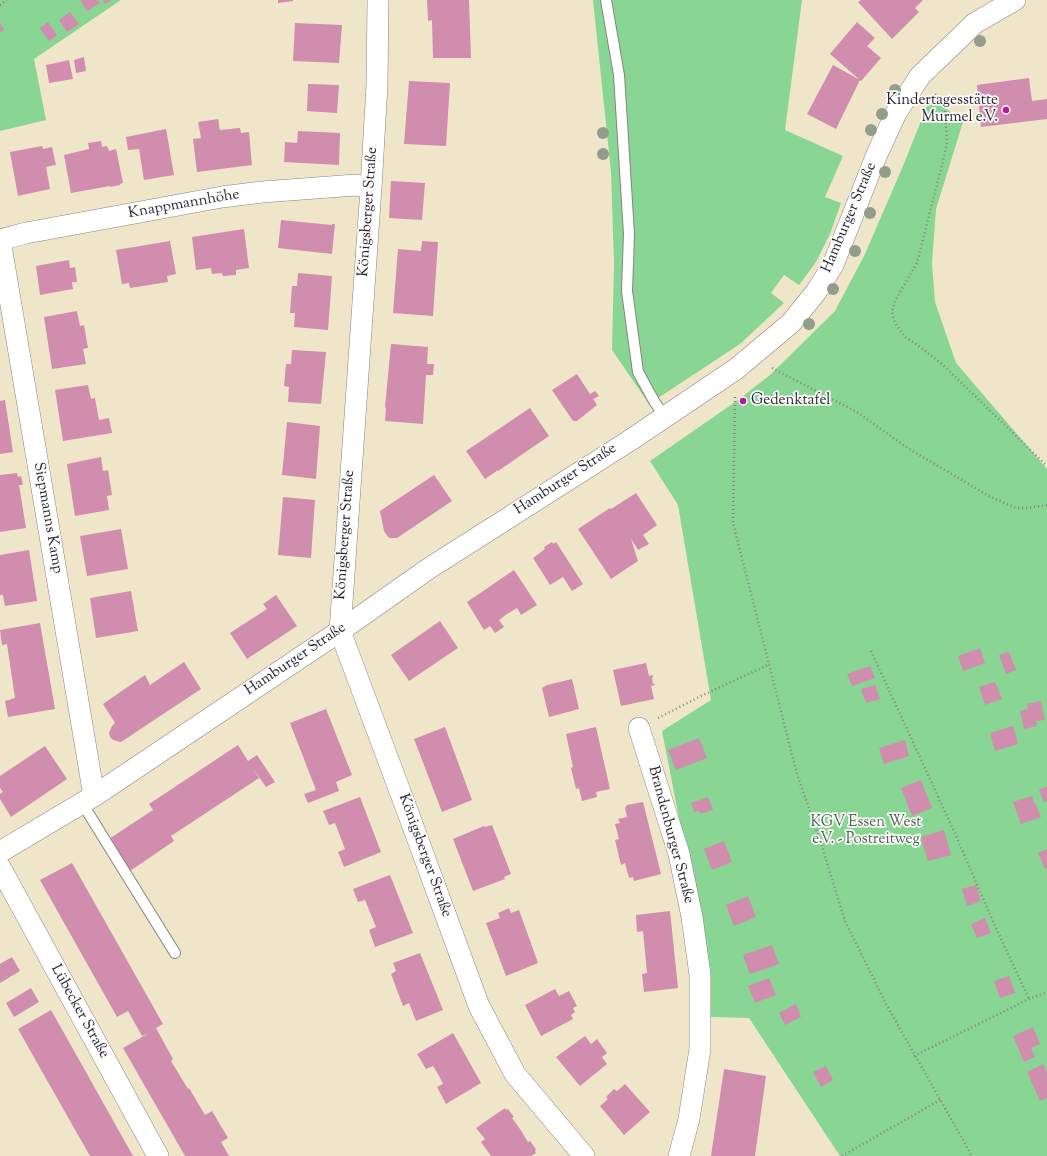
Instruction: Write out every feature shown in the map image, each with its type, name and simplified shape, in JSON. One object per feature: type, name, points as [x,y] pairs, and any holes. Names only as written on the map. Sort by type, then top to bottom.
[{"type":"street","name":"Königsberger Straße","points":[[378,0],[377,85],[371,188],[340,631],[479,1006],[516,1074],[584,1156]]},
{"type":"street","name":"Hamburger Straße","points":[[0,852],[88,800],[340,631],[428,569],[629,440],[698,391],[743,363],[790,323],[816,292],[833,265],[877,154],[896,113],[920,76],[975,23],[1015,0]]},
{"type":"street","name":"Knappmannhöhe","points":[[0,240],[26,233],[262,192],[356,185],[371,188]]},
{"type":"street","name":"Siepmanns Kamp","points":[[0,240],[88,800]]},
{"type":"street","name":"Brandenburger Straße","points":[[639,728],[679,854],[692,917],[700,975],[700,1049],[689,1119],[679,1156]]},
{"type":"street","name":"Lübecker Straße","points":[[0,867],[158,1156]]},
{"type":"lane","points":[[606,0],[619,75],[629,234],[627,291],[638,372],[664,416]]},
{"type":"lane","points":[[88,800],[175,953]]},
{"type":"path","points":[[0,5],[7,0]]},
{"type":"path","points":[[920,76],[940,100],[945,109],[947,142],[917,263],[895,301],[892,312],[895,323],[905,337],[942,364],[1047,466]]},
{"type":"path","points":[[972,1156],[914,1056],[886,1004],[845,921],[819,837],[797,774],[734,523],[743,363],[785,374],[857,412],[909,449],[989,496],[1016,508],[1047,505]]},
{"type":"path","points":[[871,650],[1029,999]]},
{"type":"path","points":[[639,728],[703,695],[770,664]]},
{"type":"path","points":[[914,1056],[1029,999],[1047,992]]},
{"type":"path","points":[[842,1156],[940,1100]]},
{"type":"green space","points":[[0,0],[121,0],[34,59],[46,120],[0,131]]},
{"type":"green space","points":[[593,0],[802,0],[785,130],[843,156],[825,197],[841,203],[830,234],[816,262],[799,285],[784,275],[771,293],[784,303],[740,344],[649,404],[612,350],[614,263],[611,172]]},
{"type":"green space","name":"KGV Essen West e.V. - Postreitweg","points":[[931,96],[963,122],[936,209],[932,263],[935,302],[956,363],[1047,469],[1047,1156],[840,1156],[749,1018],[711,1017],[709,991],[690,874],[662,731],[711,700],[678,505],[650,461],[738,400],[770,375],[835,311],[865,254]]},
{"type":"building","points":[[80,0],[98,0],[100,3],[87,11]]},
{"type":"building","points":[[103,0],[112,0],[105,4]]},
{"type":"building","points":[[278,0],[293,0],[293,1],[278,3]]},
{"type":"building","points":[[427,0],[469,0],[471,58],[433,58],[432,20],[428,21]]},
{"type":"building","points":[[861,0],[923,0],[915,8],[919,12],[892,39],[858,2]]},
{"type":"building","points":[[70,12],[79,24],[67,32],[59,20]]},
{"type":"building","points":[[48,22],[57,35],[49,41],[40,28]]},
{"type":"building","points":[[857,22],[875,38],[867,46],[881,58],[861,81],[830,54]]},
{"type":"building","points":[[0,23],[4,30],[0,32]]},
{"type":"building","points":[[295,23],[342,25],[339,63],[293,61]]},
{"type":"building","points":[[84,57],[86,71],[76,73],[74,60]]},
{"type":"building","points":[[69,60],[73,79],[49,83],[46,65]]},
{"type":"building","points":[[833,65],[860,80],[836,129],[807,114]]},
{"type":"building","name":"Kindertagesstätte Murmel e.V.","points":[[1029,78],[1032,101],[1047,99],[1047,119],[981,127],[977,85]]},
{"type":"building","points":[[409,81],[450,83],[446,146],[404,144]]},
{"type":"building","points":[[308,84],[339,85],[337,113],[307,111]]},
{"type":"building","points":[[218,119],[220,130],[240,128],[241,133],[249,132],[252,165],[197,172],[193,139],[201,138],[198,122]]},
{"type":"building","points":[[166,129],[174,175],[144,180],[139,149],[128,150],[126,137]]},
{"type":"building","points":[[298,131],[340,133],[339,165],[284,162],[285,142],[297,143]]},
{"type":"building","points":[[101,141],[102,147],[107,146],[109,151],[116,149],[123,183],[110,187],[71,193],[64,155],[89,149],[88,143]]},
{"type":"building","points":[[42,146],[43,149],[52,147],[56,165],[46,167],[50,189],[18,196],[10,152]]},
{"type":"building","points":[[391,181],[425,183],[422,220],[389,218]]},
{"type":"building","points":[[281,220],[332,225],[335,224],[332,254],[278,248]]},
{"type":"building","points":[[244,229],[249,268],[236,270],[236,275],[223,276],[222,273],[212,274],[211,268],[196,270],[192,237]]},
{"type":"building","points":[[170,241],[176,274],[167,276],[168,282],[130,288],[129,283],[122,284],[116,250]]},
{"type":"building","points":[[422,241],[438,242],[433,316],[393,313],[398,249],[421,251]]},
{"type":"building","points":[[69,260],[70,268],[75,267],[77,282],[72,282],[73,289],[40,295],[36,266]]},
{"type":"building","points":[[298,273],[332,276],[328,330],[294,327],[295,313],[290,313],[292,286],[297,286]]},
{"type":"building","points":[[77,311],[80,326],[84,325],[88,348],[83,349],[86,364],[52,369],[44,317]]},
{"type":"building","points":[[391,344],[428,347],[427,364],[434,364],[433,375],[426,375],[423,424],[385,421]]},
{"type":"building","points":[[292,350],[326,352],[321,404],[288,402],[289,387],[284,386],[286,364],[291,364]]},
{"type":"building","points":[[577,374],[590,394],[595,391],[599,396],[593,399],[597,405],[577,421],[573,421],[552,390]]},
{"type":"building","points":[[88,385],[91,399],[95,398],[99,420],[109,418],[112,433],[63,441],[55,390]]},
{"type":"building","points":[[5,400],[13,452],[0,454],[0,401]]},
{"type":"building","points":[[530,408],[549,436],[485,479],[466,451]]},
{"type":"building","points":[[287,422],[320,426],[316,479],[282,475]]},
{"type":"building","points":[[101,457],[103,471],[108,470],[112,495],[107,496],[109,510],[75,516],[67,464]]},
{"type":"building","points":[[17,473],[18,477],[21,476],[23,485],[19,485],[26,528],[0,532],[0,475]]},
{"type":"building","points":[[434,475],[452,501],[397,538],[388,537],[384,531],[380,511]]},
{"type":"building","points":[[636,493],[657,525],[643,535],[649,544],[638,550],[631,539],[638,561],[611,579],[578,529]]},
{"type":"building","points":[[283,497],[315,500],[311,558],[278,555]]},
{"type":"building","points":[[121,529],[128,569],[87,576],[80,536]]},
{"type":"building","points":[[552,542],[553,544],[556,542],[583,584],[572,591],[563,577],[550,585],[533,558],[545,549],[544,547]]},
{"type":"building","points":[[29,550],[37,601],[5,606],[3,595],[0,595],[0,555]]},
{"type":"building","points":[[514,570],[537,605],[521,615],[517,608],[507,614],[499,620],[504,627],[495,633],[490,626],[484,630],[467,602]]},
{"type":"building","points":[[131,591],[138,631],[96,638],[90,598]]},
{"type":"building","points":[[276,595],[297,626],[247,659],[230,633],[267,609],[263,604]]},
{"type":"building","points":[[440,621],[458,648],[409,681],[391,655]]},
{"type":"building","points":[[40,623],[55,709],[8,717],[5,701],[15,698],[7,644],[2,645],[0,630]]},
{"type":"building","points":[[980,648],[985,663],[963,671],[958,656]]},
{"type":"building","points":[[1009,652],[1016,670],[1006,674],[999,655]]},
{"type":"building","points":[[184,662],[201,689],[121,742],[113,740],[109,733],[115,723],[103,704],[145,675],[150,685]]},
{"type":"building","points":[[646,663],[649,676],[653,675],[653,684],[655,684],[651,686],[654,699],[621,706],[613,670]]},
{"type":"building","points":[[870,666],[875,678],[852,686],[847,674]]},
{"type":"building","points":[[572,679],[579,709],[549,717],[542,688],[547,685]]},
{"type":"building","points":[[995,682],[1002,699],[985,705],[979,687]]},
{"type":"building","points":[[875,685],[880,699],[866,703],[861,689]]},
{"type":"building","points":[[1041,701],[1045,720],[1036,721],[1037,726],[1024,729],[1020,711],[1028,709],[1027,704]]},
{"type":"building","points":[[326,709],[352,775],[336,782],[339,791],[308,803],[304,794],[316,790],[290,723]]},
{"type":"building","points":[[1013,726],[1018,744],[995,751],[990,733]]},
{"type":"building","points":[[445,727],[472,800],[442,812],[414,739]]},
{"type":"building","points":[[596,727],[610,789],[596,792],[597,797],[582,801],[579,788],[576,789],[566,734]]},
{"type":"building","points":[[699,738],[707,758],[676,770],[668,750]]},
{"type":"building","points":[[905,740],[909,756],[884,764],[879,748]]},
{"type":"building","points":[[238,745],[248,761],[257,755],[275,782],[266,787],[252,767],[259,778],[171,836],[174,841],[130,871],[109,839],[153,810],[149,804]]},
{"type":"building","points":[[45,746],[67,779],[11,817],[0,799],[0,794],[3,792],[0,788],[0,776]]},
{"type":"building","points":[[921,780],[932,808],[912,816],[901,788]]},
{"type":"building","points":[[1047,786],[1047,801],[1044,802],[1039,790]]},
{"type":"building","points":[[1032,796],[1041,817],[1021,824],[1013,802]]},
{"type":"building","points":[[360,797],[381,852],[344,867],[338,852],[345,849],[335,823],[329,825],[323,811]]},
{"type":"building","points":[[708,797],[713,810],[700,814],[699,811],[694,812],[691,803]]},
{"type":"building","points":[[643,802],[661,874],[634,881],[633,877],[629,878],[625,863],[621,865],[615,840],[619,839],[615,824],[620,823],[618,819],[627,817],[625,808],[627,805]]},
{"type":"building","points":[[492,825],[511,874],[504,877],[505,879],[473,891],[453,839],[484,826]]},
{"type":"building","points":[[944,830],[951,855],[928,861],[921,837]]},
{"type":"building","points":[[724,841],[732,862],[712,870],[704,849]]},
{"type":"building","points":[[1047,849],[1047,868],[1045,869],[1038,853]]},
{"type":"building","points":[[72,863],[163,1024],[156,1028],[173,1059],[171,1061],[205,1115],[212,1111],[228,1138],[221,1142],[229,1156],[185,1156],[123,1048],[149,1033],[142,1036],[128,1011],[117,1017],[40,880]]},
{"type":"building","points":[[390,875],[413,933],[375,947],[369,930],[376,927],[365,900],[358,902],[353,889]]},
{"type":"building","points":[[976,885],[981,901],[967,906],[962,889]]},
{"type":"building","points":[[748,896],[756,917],[734,926],[726,905]]},
{"type":"building","points":[[509,908],[511,913],[519,910],[538,963],[506,976],[486,923],[500,918],[498,913]]},
{"type":"building","points":[[670,911],[678,988],[644,992],[642,974],[647,973],[643,931],[637,932],[636,915]]},
{"type":"building","points":[[985,918],[991,933],[977,938],[971,924]]},
{"type":"building","points":[[772,945],[779,964],[750,974],[743,955]]},
{"type":"building","points":[[420,953],[443,1010],[416,1021],[409,1003],[403,1006],[391,974],[396,971],[393,963]]},
{"type":"building","points":[[12,957],[20,971],[0,983],[0,964]]},
{"type":"building","points":[[1009,976],[1015,993],[1000,998],[994,981]]},
{"type":"building","points":[[769,978],[776,995],[755,1003],[748,986]]},
{"type":"building","points":[[31,988],[39,1002],[14,1017],[6,1003]]},
{"type":"building","points":[[555,989],[559,996],[569,991],[577,1006],[573,1008],[575,1012],[571,1015],[573,1019],[541,1036],[525,1005]]},
{"type":"building","points":[[796,1004],[801,1017],[785,1025],[779,1013]]},
{"type":"building","points":[[51,1010],[133,1156],[90,1156],[18,1029]]},
{"type":"building","points":[[1033,1027],[1040,1044],[1031,1048],[1035,1057],[1024,1062],[1013,1036]]},
{"type":"building","points":[[453,1033],[481,1083],[446,1104],[437,1087],[443,1084],[438,1074],[433,1066],[426,1069],[417,1054]]},
{"type":"building","points":[[585,1036],[591,1044],[597,1039],[607,1053],[602,1057],[607,1064],[580,1086],[556,1057]]},
{"type":"building","points":[[1043,1064],[1047,1073],[1047,1098],[1040,1101],[1027,1072]]},
{"type":"building","points":[[826,1066],[833,1080],[821,1087],[813,1072]]},
{"type":"building","points":[[724,1069],[766,1076],[755,1156],[711,1156]]},
{"type":"building","points":[[625,1084],[650,1112],[624,1135],[600,1106],[608,1099],[606,1097],[614,1089],[617,1091]]},
{"type":"building","points":[[505,1108],[506,1110],[508,1109],[514,1117],[512,1118],[528,1142],[530,1141],[536,1149],[536,1153],[531,1156],[491,1156],[481,1142],[485,1139],[476,1128]]},
{"type":"place","name":"Kindertagesstätte Murmel e.V.","points":[[1006,110]]},
{"type":"place","name":"Gedenktafel","points":[[743,401]]}]
